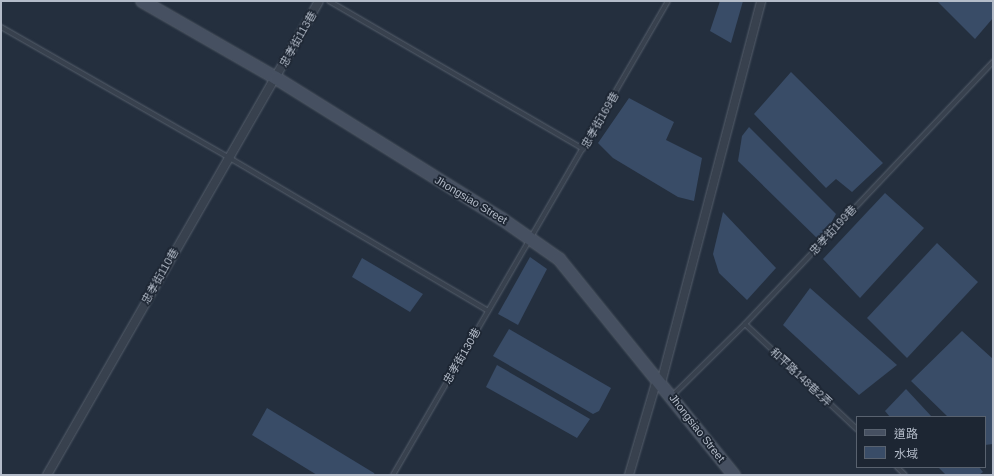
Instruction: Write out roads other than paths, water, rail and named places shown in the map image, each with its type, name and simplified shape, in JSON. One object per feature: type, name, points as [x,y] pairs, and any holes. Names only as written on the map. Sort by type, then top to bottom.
[{"type":"street","name":"Jhongsiao Street","points":[[142,1],[276,78],[532,238],[566,266],[734,475]]},
{"type":"street","name":"忠孝街113巷","points":[[276,78],[320,1]]},
{"type":"street","points":[[629,475],[659,381],[761,1]]},
{"type":"street","name":"忠孝街110巷","points":[[47,475],[228,157],[276,78]]},
{"type":"lane","points":[[329,1],[583,149]]},
{"type":"lane","name":"忠孝街169巷","points":[[532,238],[668,1]]},
{"type":"lane","points":[[1,27],[228,157],[488,311]]},
{"type":"lane","name":"忠孝街199巷","points":[[672,397],[745,324],[993,62]]},
{"type":"lane","name":"忠孝街130巷","points":[[393,475],[532,238]]},
{"type":"lane","name":"和平路148巷2弄","points":[[745,324],[856,428]]},
{"type":"lane","points":[[898,468],[906,475]]},
{"type":"water","points":[[720,1],[743,1],[731,43],[710,31]]},
{"type":"water","points":[[937,1],[993,1],[993,18],[975,39]]},
{"type":"water","points":[[791,72],[883,163],[852,192],[836,179],[826,188],[754,114]]},
{"type":"water","points":[[629,98],[674,122],[666,140],[702,158],[694,201],[678,197],[613,158],[598,143]]},
{"type":"water","points":[[749,127],[836,214],[821,242],[738,161],[742,136]]},
{"type":"water","points":[[885,193],[924,228],[860,298],[823,259]]},
{"type":"water","points":[[723,212],[776,268],[747,300],[719,273],[713,254]]},
{"type":"water","points":[[937,243],[978,282],[907,358],[867,318]]},
{"type":"water","points":[[530,257],[547,269],[518,325],[498,314]]},
{"type":"water","points":[[362,258],[423,294],[410,312],[352,277]]},
{"type":"water","points":[[810,288],[897,365],[859,395],[783,325]]},
{"type":"water","points":[[509,329],[611,388],[599,411],[593,414],[493,356]]},
{"type":"water","points":[[962,331],[993,359],[993,444],[986,445],[986,416],[947,416],[911,381]]},
{"type":"water","points":[[497,365],[590,419],[577,438],[486,387]]},
{"type":"water","points":[[906,389],[931,416],[889,416],[885,411]]},
{"type":"water","points":[[267,408],[375,475],[317,475],[252,435]]},
{"type":"water","points":[[939,468],[980,468],[983,472],[979,475],[946,475]]}]
